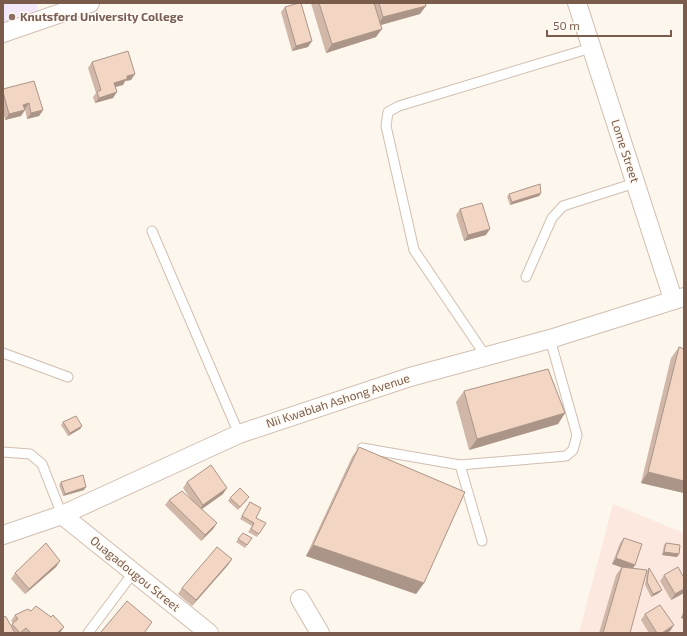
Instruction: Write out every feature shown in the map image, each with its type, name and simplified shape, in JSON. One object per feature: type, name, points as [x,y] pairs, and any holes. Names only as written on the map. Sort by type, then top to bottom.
[{"type":"street","points":[[3,33],[90,3]]},
{"type":"street","name":"Lome Street","points":[[577,3],[635,183],[678,298]]},
{"type":"street","name":"Nii Kwablah Ashong Avenue","points":[[3,535],[62,515],[239,434],[410,377],[485,355],[550,339],[678,298]]},
{"type":"street","name":"Ouagadougou Street","points":[[62,515],[209,633]]},
{"type":"street","points":[[300,599],[320,633]]},
{"type":"lane","points":[[485,355],[414,250],[386,126],[388,112],[399,106],[591,48]]},
{"type":"lane","points":[[526,277],[552,218],[564,206],[635,183]]},
{"type":"lane","points":[[152,231],[239,434]]},
{"type":"lane","points":[[362,448],[460,465],[566,456],[573,450],[577,435],[550,339]]},
{"type":"lane","points":[[3,353],[68,377]]},
{"type":"lane","points":[[3,452],[30,454],[42,464],[62,515]]},
{"type":"lane","points":[[460,465],[482,541]]},
{"type":"lane","points":[[88,633],[133,573]]},
{"type":"shaded area","name":"Knutsford University College","points":[[3,3],[36,3],[38,11],[3,23]]},
{"type":"shaded area","points":[[613,504],[684,533],[684,633],[579,633]]},
{"type":"building","points":[[301,3],[312,41],[296,46],[285,7]]},
{"type":"building","points":[[319,3],[374,3],[382,29],[332,44]]},
{"type":"building","points":[[379,3],[425,3],[426,6],[383,17]]},
{"type":"building","points":[[128,51],[135,74],[127,76],[127,79],[114,83],[117,92],[99,98],[97,92],[101,90],[92,62]]},
{"type":"building","points":[[34,81],[43,110],[31,113],[29,103],[23,105],[25,110],[9,114],[3,89]]},
{"type":"building","points":[[540,184],[541,193],[512,202],[509,194]]},
{"type":"building","points":[[482,203],[490,229],[468,235],[460,209]]},
{"type":"building","points":[[679,347],[684,349],[684,481],[648,472]]},
{"type":"building","points":[[548,369],[565,413],[477,439],[464,391]]},
{"type":"building","points":[[76,416],[82,426],[70,433],[63,422]]},
{"type":"building","points":[[359,447],[465,492],[424,583],[313,545]]},
{"type":"building","points":[[211,465],[227,488],[203,505],[187,482]]},
{"type":"building","points":[[83,475],[86,487],[65,494],[61,482]]},
{"type":"building","points":[[240,488],[249,497],[240,507],[230,498]]},
{"type":"building","points":[[182,491],[217,523],[205,535],[169,500]]},
{"type":"building","points":[[250,502],[261,508],[256,518],[266,523],[259,534],[251,529],[254,523],[242,516]]},
{"type":"building","points":[[243,533],[252,538],[247,545],[238,539]]},
{"type":"building","points":[[624,538],[642,544],[635,565],[616,558]]},
{"type":"building","points":[[46,543],[60,561],[29,589],[15,573]]},
{"type":"building","points":[[666,543],[680,545],[679,554],[664,552]]},
{"type":"building","points":[[217,547],[232,559],[196,600],[182,588]]},
{"type":"building","points":[[622,567],[647,570],[630,633],[603,633]]},
{"type":"building","points":[[678,567],[684,578],[684,589],[675,594],[664,575]]},
{"type":"building","points":[[649,568],[662,590],[653,594],[647,582]]},
{"type":"building","points":[[127,601],[152,622],[144,633],[102,633],[101,632]]},
{"type":"building","points":[[660,605],[674,625],[662,633],[657,633],[645,614]]},
{"type":"building","points":[[36,606],[51,617],[53,615],[64,627],[57,633],[31,633],[26,628],[20,633],[12,624],[18,619],[15,615],[28,609],[31,611]]},
{"type":"building","points":[[3,616],[6,617],[15,633],[3,633]]},
{"type":"place","name":"Knutsford University College","points":[[12,17]]}]
